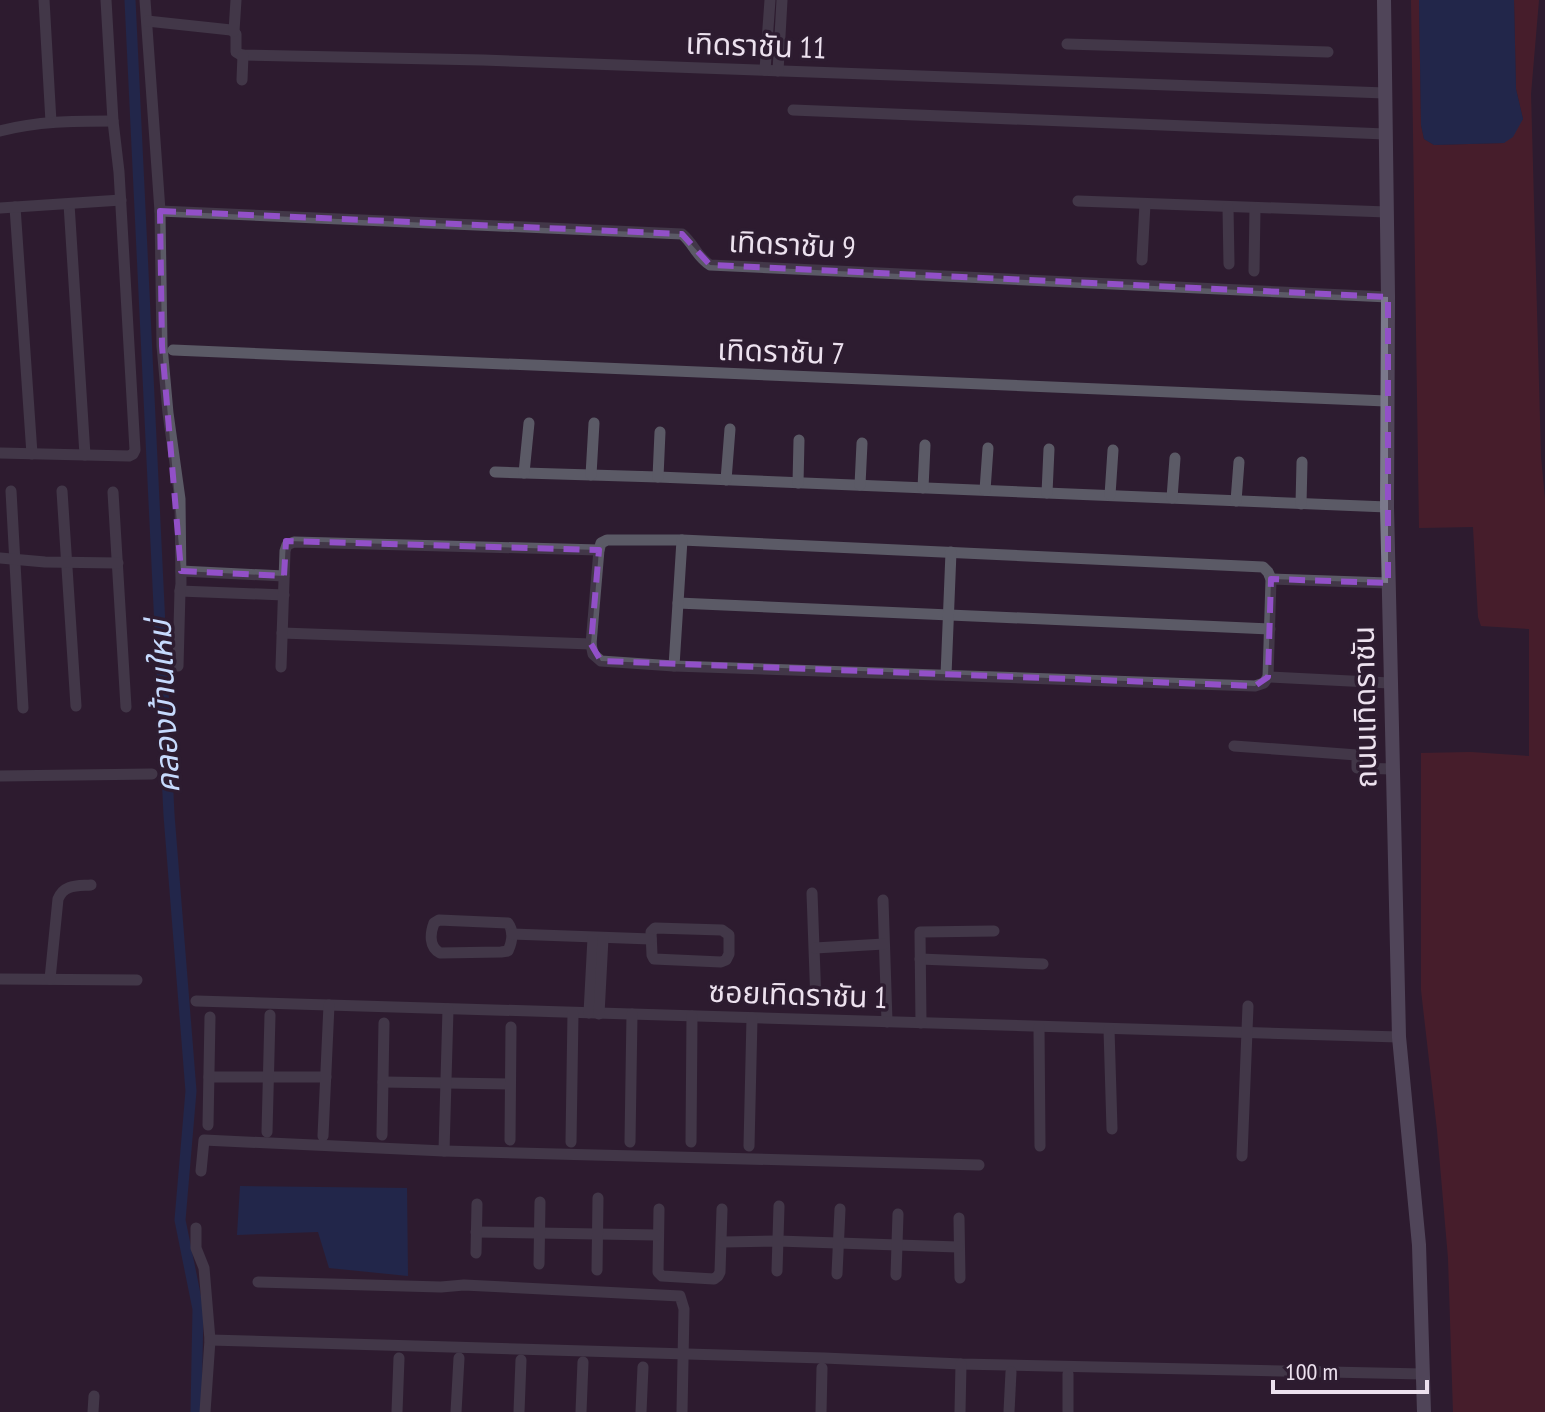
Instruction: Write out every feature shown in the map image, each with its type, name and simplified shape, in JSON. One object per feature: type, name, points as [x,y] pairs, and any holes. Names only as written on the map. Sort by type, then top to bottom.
[{"type":"street","points":[[44,0],[51,122]]},
{"type":"street","points":[[0,453],[129,456],[135,450],[106,0]]},
{"type":"street","points":[[145,0],[160,211],[162,346],[180,499],[178,666]]},
{"type":"street","points":[[236,0],[234,31],[236,52],[243,55],[242,80]]},
{"type":"street","points":[[770,0],[771,70]]},
{"type":"street","points":[[771,70],[782,0]]},
{"type":"street","name":"ถนนเทิดราชัน","points":[[1384,0],[1388,583],[1399,1037],[1419,1245],[1424,1412]]},
{"type":"street","points":[[147,21],[234,31]]},
{"type":"street","points":[[1067,44],[1328,52]]},
{"type":"street","name":"เทิดราชัน 11","points":[[243,55],[499,60],[1385,93]]},
{"type":"street","points":[[793,110],[1385,134]]},
{"type":"street","points":[[0,131],[51,122],[113,121]]},
{"type":"street","points":[[0,208],[121,200]]},
{"type":"street","points":[[1078,201],[1387,212]]},
{"type":"street","points":[[69,204],[85,455]]},
{"type":"street","points":[[1142,260],[1145,204]]},
{"type":"street","points":[[15,207],[32,454]]},
{"type":"street","points":[[1228,207],[1229,264]]},
{"type":"street","points":[[1254,271],[1255,208]]},
{"type":"street","name":"เทิดราชัน 9","points":[[160,211],[682,234],[700,258],[710,265],[1388,297]]},
{"type":"street","name":"เทิดราชัน 7","points":[[173,350],[1386,401]]},
{"type":"street","points":[[524,473],[529,423]]},
{"type":"street","points":[[591,475],[594,423]]},
{"type":"street","points":[[726,480],[730,429]]},
{"type":"street","points":[[658,477],[660,432]]},
{"type":"street","points":[[798,483],[799,440]]},
{"type":"street","points":[[860,485],[862,443]]},
{"type":"street","points":[[923,488],[925,445]]},
{"type":"street","points":[[985,490],[988,448]]},
{"type":"street","points":[[1047,493],[1049,449]]},
{"type":"street","points":[[1110,495],[1113,450]]},
{"type":"street","points":[[1172,498],[1175,458]]},
{"type":"street","points":[[1236,501],[1239,462]]},
{"type":"street","points":[[1301,504],[1302,462]]},
{"type":"street","points":[[495,472],[1387,507]]},
{"type":"street","points":[[11,491],[23,708]]},
{"type":"street","points":[[62,491],[76,706]]},
{"type":"street","points":[[113,492],[126,707]]},
{"type":"street","points":[[607,540],[682,540],[1263,567],[1271,579],[1268,677],[1264,683],[1255,686],[601,661],[593,654],[591,644],[601,543],[607,540]]},
{"type":"street","points":[[674,666],[682,540]]},
{"type":"street","points":[[281,667],[285,551],[287,545],[294,542],[599,550]]},
{"type":"street","points":[[946,675],[951,552]]},
{"type":"street","points":[[0,558],[118,563]]},
{"type":"street","points":[[181,571],[284,576]]},
{"type":"street","points":[[1271,579],[1388,583]]},
{"type":"street","points":[[180,591],[284,595]]},
{"type":"street","points":[[678,603],[1270,629]]},
{"type":"street","points":[[282,633],[591,644]]},
{"type":"street","points":[[1268,677],[1390,683]]},
{"type":"street","points":[[1234,746],[1357,755],[1357,768],[1392,769]]},
{"type":"street","points":[[0,776],[152,774]]},
{"type":"street","points":[[50,979],[61,891],[67,887],[91,885]]},
{"type":"street","points":[[812,893],[816,1003]]},
{"type":"street","points":[[883,900],[887,1022]]},
{"type":"street","points":[[439,920],[508,923],[512,934],[508,951],[501,952],[440,953],[431,944],[432,928],[439,920]]},
{"type":"street","points":[[655,928],[722,930],[729,935],[729,954],[721,962],[658,960],[652,955],[651,939],[652,929],[655,928]]},
{"type":"street","points":[[921,1023],[920,932],[994,931]]},
{"type":"street","points":[[512,934],[651,939]]},
{"type":"street","points":[[594,1013],[598,938]]},
{"type":"street","points":[[815,948],[884,944]]},
{"type":"street","points":[[920,959],[1043,964]]},
{"type":"street","points":[[0,979],[137,980]]},
{"type":"street","name":"ซอยเทิดราชัน 1","points":[[196,1001],[1399,1037]]},
{"type":"street","points":[[323,1136],[329,1005]]},
{"type":"street","points":[[1242,1156],[1248,1006]]},
{"type":"street","points":[[444,1151],[448,1009]]},
{"type":"street","points":[[571,1142],[573,1013]]},
{"type":"street","points":[[630,1142],[632,1014]]},
{"type":"street","points":[[267,1132],[270,1015]]},
{"type":"street","points":[[691,1142],[692,1016]]},
{"type":"street","points":[[208,1125],[210,1017]]},
{"type":"street","points":[[749,1146],[752,1018]]},
{"type":"street","points":[[382,1135],[384,1023]]},
{"type":"street","points":[[510,1140],[511,1027]]},
{"type":"street","points":[[1039,1027],[1040,1146]]},
{"type":"street","points":[[1109,1029],[1112,1129]]},
{"type":"street","points":[[209,1077],[326,1077]]},
{"type":"street","points":[[383,1082],[510,1084]]},
{"type":"street","points":[[201,1171],[204,1140],[444,1151],[979,1165]]},
{"type":"street","points":[[597,1270],[598,1198]]},
{"type":"street","points":[[539,1264],[540,1202]]},
{"type":"street","points":[[476,1253],[477,1204]]},
{"type":"street","points":[[777,1271],[779,1206]]},
{"type":"street","points":[[659,1209],[658,1272],[662,1276],[714,1279],[718,1276],[722,1242],[722,1209]]},
{"type":"street","points":[[837,1274],[840,1209]]},
{"type":"street","points":[[896,1275],[898,1214]]},
{"type":"street","points":[[959,1218],[960,1278]]},
{"type":"street","points":[[196,1228],[196,1248],[204,1268],[210,1340],[205,1412]]},
{"type":"street","points":[[476,1232],[657,1235]]},
{"type":"street","points":[[722,1242],[958,1247]]},
{"type":"street","points":[[682,1278],[682,1412]]},
{"type":"street","points":[[258,1282],[464,1285],[680,1296]]},
{"type":"street","points":[[210,1340],[961,1364],[1423,1374]]},
{"type":"street","points":[[397,1412],[399,1358]]},
{"type":"street","points":[[456,1412],[459,1358]]},
{"type":"street","points":[[519,1412],[521,1360]]},
{"type":"street","points":[[581,1412],[583,1362]]},
{"type":"street","points":[[960,1412],[961,1364]]},
{"type":"street","points":[[641,1412],[643,1367]]},
{"type":"street","points":[[821,1412],[822,1368]]},
{"type":"street","points":[[1009,1412],[1011,1372]]},
{"type":"street","points":[[1068,1374],[1068,1412]]},
{"type":"street","points":[[93,1412],[94,1396]]},
{"type":"highlighted area","points":[[160,211],[682,234],[710,265],[1388,297],[1388,583],[1271,579],[1268,677],[1255,686],[601,661],[591,644],[599,550],[286,541],[284,576],[181,571],[162,346]]},
{"type":"shaded area","points":[[1411,0],[1419,0],[1421,125],[1424,139],[1434,145],[1504,143],[1523,119],[1516,89],[1514,0],[1539,0],[1531,94],[1541,457],[1545,499],[1545,1412],[1453,1412],[1448,1258],[1421,990],[1421,753],[1529,756],[1529,629],[1481,626],[1473,527],[1419,528]]},
{"type":"water","points":[[1419,0],[1514,0],[1516,89],[1523,119],[1513,137],[1504,143],[1434,145],[1424,139],[1421,125]]},
{"type":"water","points":[[240,1186],[407,1188],[408,1276],[329,1268],[318,1232],[237,1235]]},
{"type":"waterway","name":"คลองบ้านใหม่","points":[[130,0],[169,815],[191,1091],[180,1220],[198,1309],[196,1412]]}]
